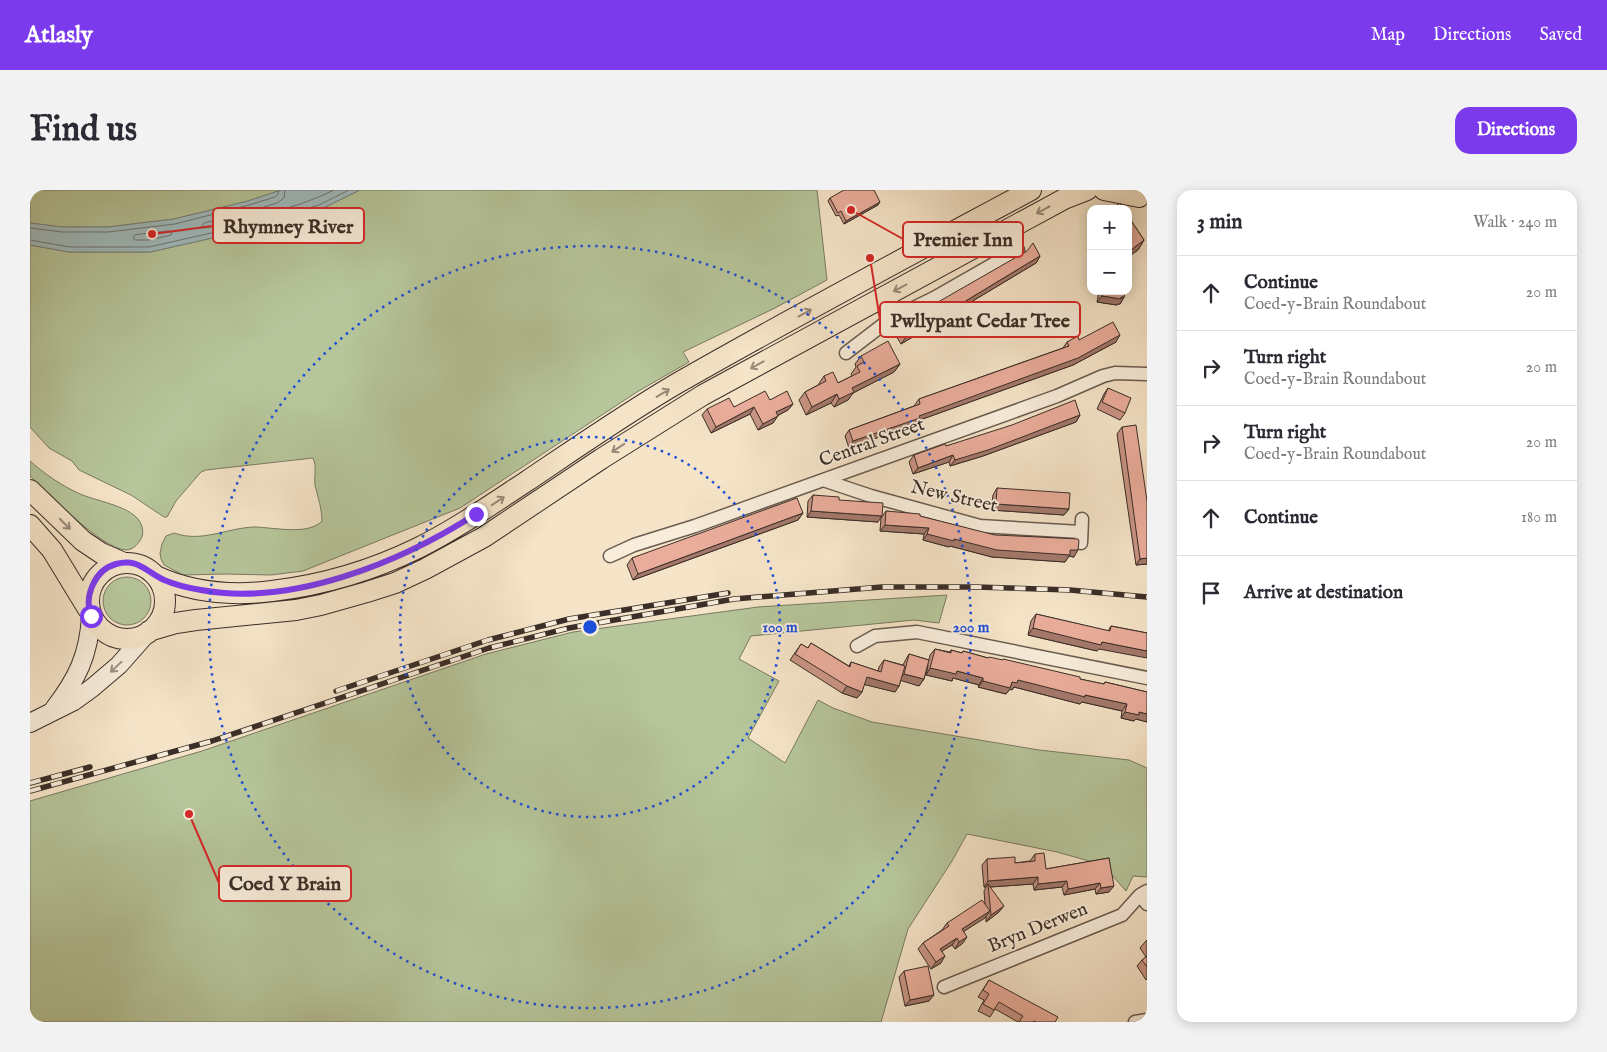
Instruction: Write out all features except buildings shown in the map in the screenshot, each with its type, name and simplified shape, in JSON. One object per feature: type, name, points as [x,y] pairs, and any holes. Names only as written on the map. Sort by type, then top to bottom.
[{"type":"main road","points":[[30,490],[73,533],[101,553],[124,563],[142,566],[156,576],[183,586],[209,592],[238,594],[301,587],[337,579],[408,553],[463,523],[626,415],[676,385],[871,276],[1031,190]]},
{"type":"main road","points":[[30,525],[55,555],[101,629],[117,638],[137,638],[150,631],[176,623],[296,610],[367,592],[402,579],[484,537],[601,459],[703,396],[1073,194],[1087,190]]},
{"type":"main road","points":[[1104,190],[1141,198]]},
{"type":"main road","points":[[90,613],[90,592],[99,575],[107,568],[124,563]]},
{"type":"main road","points":[[150,631],[159,619],[164,603],[163,588],[156,576]]},
{"type":"street","points":[[846,353],[889,320],[934,298],[1018,250]]},
{"type":"street","points":[[878,299],[889,320]]},
{"type":"street","name":"Central Street","points":[[610,556],[634,545],[695,526],[1057,396],[1103,376],[1115,373],[1147,374]]},
{"type":"street","name":"New Street","points":[[823,480],[871,496],[980,526],[1081,531]]},
{"type":"street","points":[[52,711],[82,664],[89,640],[90,613]]},
{"type":"street","points":[[30,723],[74,701],[92,688],[119,664],[150,631]]},
{"type":"street","points":[[857,646],[876,636],[917,632],[1147,678]]},
{"type":"street","name":"Bryn Derwen","points":[[944,987],[1122,915],[1145,897]]},
{"type":"street","points":[[1135,1022],[1147,1020]]},
{"type":"green space","points":[[30,190],[281,190],[248,201],[174,219],[108,227],[62,227],[30,223]]},
{"type":"green space","points":[[360,190],[817,190],[827,280],[773,309],[683,352],[689,362],[637,392],[460,508],[303,571],[271,575],[183,575],[164,565],[161,559],[160,553],[166,536],[174,533],[184,536],[204,536],[254,527],[290,530],[316,526],[322,521],[315,485],[313,458],[206,470],[201,472],[176,501],[167,517],[164,517],[131,495],[79,470],[72,461],[49,448],[30,427],[30,245],[69,252],[150,252],[261,227],[321,209]]},
{"type":"green space","points":[[30,461],[40,470],[72,490],[122,508],[137,518],[141,524],[143,534],[139,542],[134,548],[126,550],[103,541],[62,507],[30,476]]},
{"type":"green space","points":[[122,577],[132,577],[144,584],[151,596],[151,606],[144,618],[132,625],[122,625],[114,621],[107,614],[103,606],[103,596],[107,588],[114,581]]},
{"type":"green space","points":[[947,595],[939,623],[914,620],[751,636],[739,659],[779,681],[748,738],[785,763],[818,700],[833,708],[872,722],[1039,750],[1129,760],[1147,768],[1147,877],[1133,876],[1126,891],[1103,865],[1057,852],[967,834],[952,861],[908,929],[881,1022],[30,1022],[30,801],[202,751],[486,654],[573,632],[758,607]]},
{"type":"water","points":[[281,190],[360,190],[321,209],[261,227],[150,252],[69,252],[30,245],[30,223],[62,227],[108,227],[174,219],[248,201]]},
{"type":"railway","points":[[30,791],[212,741],[489,648],[569,628],[734,599],[882,587],[1070,590],[1147,597]]},
{"type":"railway","points":[[336,691],[488,640],[569,619],[728,593]]},
{"type":"railway","points":[[30,783],[90,767]]},
{"type":"place","name":"Premier Inn","points":[[851,210]]},
{"type":"place","name":"Rhymney River","points":[[152,234]]},
{"type":"place","name":"Pwllypant Cedar Tree","points":[[870,258]]},
{"type":"place","name":"Coed Y Brain","points":[[189,814]]},
{"type":"route","points":[[91,616],[88,609],[88,601],[94,583],[107,568],[116,564],[135,564],[175,584],[215,592],[249,593],[280,590],[337,579],[388,561],[427,543],[476,514]]}]
